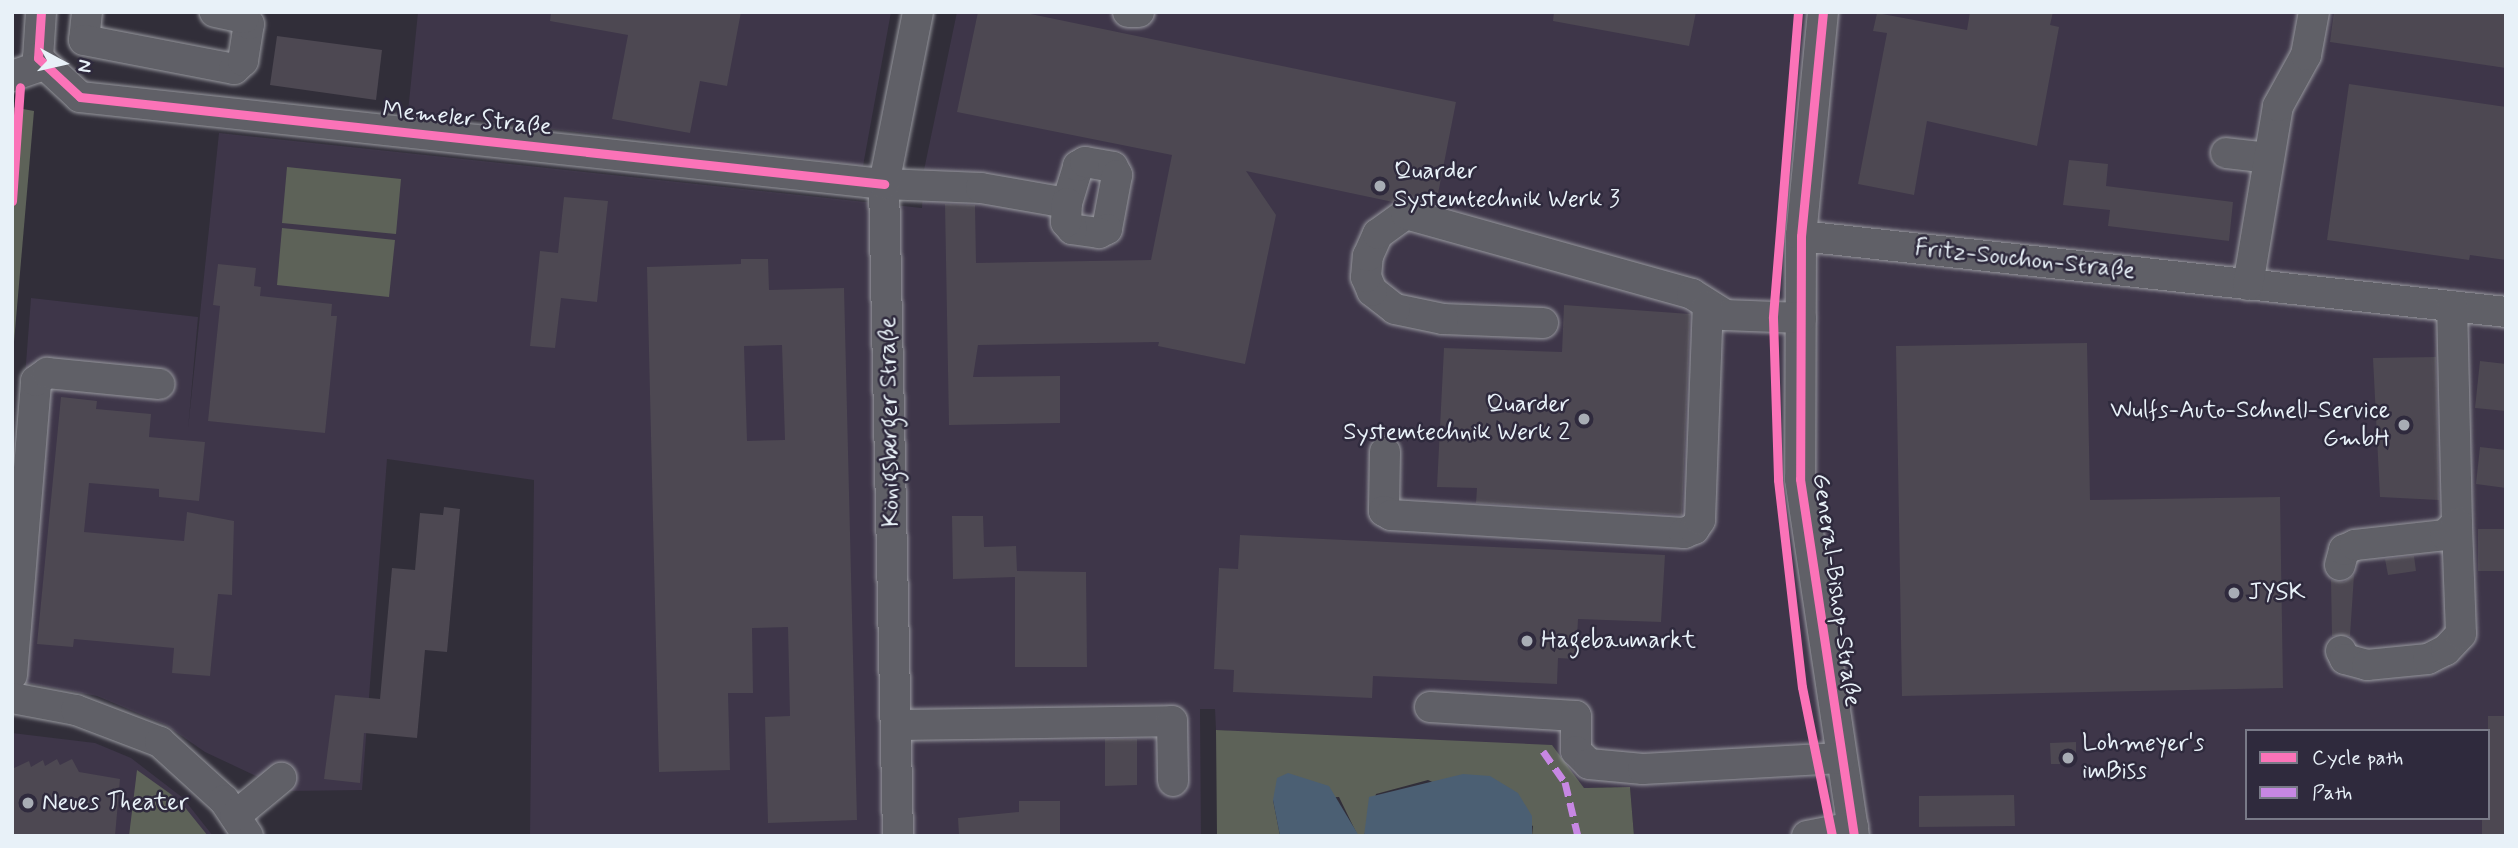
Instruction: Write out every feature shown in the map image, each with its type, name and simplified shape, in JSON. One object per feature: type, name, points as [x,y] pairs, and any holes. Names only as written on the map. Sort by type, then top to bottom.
[{"type":"street","points":[[41,12],[38,46],[49,71]]},
{"type":"street","points":[[12,76],[49,71],[85,26],[234,69],[243,61],[250,24],[244,18],[215,12]]},
{"type":"street","name":"Königsberger Straße","points":[[898,836],[884,184],[918,12]]},
{"type":"street","points":[[1128,12],[1139,12]]},
{"type":"street","name":"General-Bishop-Straße","points":[[1823,12],[1801,236],[1800,479],[1854,831]]},
{"type":"street","points":[[2248,285],[2278,106],[2306,55],[2314,12]]},
{"type":"street","name":"Memeler Straße","points":[[49,71],[80,97],[884,184],[981,188],[1067,203]]},
{"type":"street","points":[[2226,153],[2269,158]]},
{"type":"street","points":[[1543,323],[1437,319],[1395,309],[1372,291],[1368,256],[1378,233],[1406,214],[1692,295],[1726,316],[1801,318]]},
{"type":"street","name":"Fritz-Souchon-Straße","points":[[1801,236],[2506,312]]},
{"type":"street","points":[[1385,452],[1384,511],[1391,515],[1674,533],[1694,529],[1700,520],[1708,306]]},
{"type":"street","points":[[2341,651],[2345,659],[2367,665],[2428,659],[2446,650],[2460,634],[2452,306]]},
{"type":"street","points":[[12,675],[36,381],[47,373],[159,384]]},
{"type":"street","points":[[2340,565],[2344,550],[2355,545],[2445,535],[2457,523]]},
{"type":"street","points":[[12,698],[76,710],[160,742],[190,764],[242,826],[281,778]]},
{"type":"street","points":[[1430,707],[1576,716],[1576,751],[1589,764],[1643,769],[1841,758]]},
{"type":"street","points":[[897,725],[1172,721],[1173,781]]},
{"type":"street","points":[[1807,836],[1854,831]]},
{"type":"shaded area","points":[[418,12],[891,12],[863,166],[408,112]]},
{"type":"shaded area","points":[[957,12],[2506,12],[2506,836],[1634,836],[1630,787],[1584,788],[1305,736],[1216,730],[1215,709],[1200,709],[1201,836],[530,836],[534,480],[387,459],[362,790],[288,791],[205,752],[166,725],[97,696],[16,681],[12,547],[31,298],[198,317],[188,429],[219,133],[922,208],[924,170]]},
{"type":"shaded area","points":[[12,107],[34,111],[12,365]]},
{"type":"shaded area","points":[[287,167],[401,179],[396,234],[282,223]]},
{"type":"shaded area","points":[[282,228],[395,240],[389,297],[277,285]]},
{"type":"shaded area","points":[[1216,730],[1552,745],[1584,788],[1630,787],[1634,836],[1532,836],[1533,826],[1428,780],[1376,794],[1364,836],[1357,834],[1339,797],[1273,800],[1280,836],[1217,836]]},
{"type":"shaded area","points":[[12,733],[95,743],[131,758],[183,798],[213,836],[12,836]]},
{"type":"shaded area","points":[[137,770],[179,800],[208,836],[129,836]]},
{"type":"water","points":[[1288,773],[1329,786],[1359,836],[1280,836],[1273,800],[1277,778]]},
{"type":"water","points":[[1463,774],[1490,776],[1518,793],[1532,816],[1532,836],[1364,836],[1369,797]]},
{"type":"building","points":[[551,12],[741,12],[727,86],[700,81],[690,133],[612,119],[628,35],[550,21]]},
{"type":"building","name":"Quarder Systemtechnik Werk 3","points":[[978,12],[1021,12],[1456,102],[1436,204],[1410,197],[1393,202],[1246,171],[1276,215],[1245,364],[1158,346],[1159,342],[978,345],[973,377],[1060,376],[1060,423],[949,425],[945,204],[975,205],[976,263],[1151,260],[1172,155],[957,112]]},
{"type":"building","points":[[1554,12],[1696,12],[1689,46],[1553,21]]},
{"type":"building","points":[[1970,12],[2053,12],[2050,25],[2059,27],[2037,146],[1927,121],[1914,195],[1858,184],[1887,33],[1873,31],[1877,13],[1967,30]]},
{"type":"building","points":[[2334,12],[2506,12],[2506,68],[2330,42]]},
{"type":"building","points":[[277,36],[382,50],[376,100],[270,85]]},
{"type":"building","points":[[2349,84],[2506,107],[2506,260],[2470,255],[2469,260],[2327,240]]},
{"type":"building","points":[[2069,160],[2108,164],[2106,186],[2233,202],[2229,241],[2108,226],[2110,210],[2063,205]]},
{"type":"building","points":[[564,197],[608,201],[597,302],[561,298],[555,348],[530,346],[540,251],[558,253]]},
{"type":"building","points":[[741,259],[768,259],[769,290],[844,288],[857,820],[768,823],[765,717],[790,716],[788,627],[752,628],[753,693],[728,693],[730,770],[659,772],[647,267],[741,264]],"holes":[[[782,345],[785,440],[747,441],[744,346]]]},
{"type":"building","points":[[218,264],[256,268],[254,286],[261,287],[260,296],[332,304],[331,316],[337,316],[325,433],[208,421],[220,306],[213,305]]},
{"type":"building","name":"Quarder Systemtechnik Werk 2","points":[[1564,305],[1690,314],[1682,515],[1476,503],[1477,488],[1437,487],[1444,348],[1562,352]]},
{"type":"building","points":[[2087,343],[2090,500],[2280,497],[2283,688],[1902,696],[1896,346]]},
{"type":"building","points":[[2436,357],[2439,500],[2380,497],[2373,358]]},
{"type":"building","points":[[2480,361],[2506,364],[2506,411],[2475,408]]},
{"type":"building","points":[[61,397],[97,401],[96,409],[151,414],[149,437],[205,442],[199,501],[159,497],[159,489],[89,483],[84,532],[184,541],[187,512],[234,521],[232,595],[218,594],[210,676],[172,673],[174,648],[74,639],[73,647],[37,644]]},
{"type":"building","points":[[2480,447],[2506,450],[2506,488],[2476,484]]},
{"type":"building","points":[[444,507],[460,509],[447,652],[425,650],[417,738],[364,733],[360,783],[324,779],[335,695],[380,699],[392,568],[415,570],[420,513],[443,515]]},
{"type":"building","points":[[952,516],[983,516],[984,547],[1016,546],[1017,571],[1086,572],[1087,667],[1015,667],[1015,577],[953,579]]},
{"type":"building","points":[[2478,529],[2506,529],[2506,571],[2478,571]]},
{"type":"building","points":[[1240,535],[1665,555],[1661,622],[1578,619],[1576,659],[1558,658],[1557,684],[1373,676],[1372,698],[1233,692],[1234,670],[1214,669],[1219,568],[1238,569]]},
{"type":"building","points":[[2414,556],[2416,571],[2388,575],[2385,559]]},
{"type":"building","points":[[2354,575],[2350,636],[2332,636],[2331,580],[2344,582]]},
{"type":"building","points":[[2488,716],[2506,716],[2506,836],[2482,836],[2482,820],[2490,820]]},
{"type":"building","points":[[1105,739],[1137,739],[1137,785],[1105,786]]},
{"type":"building","points":[[2076,742],[2076,764],[2051,764],[2050,743]]},
{"type":"building","points":[[57,759],[60,765],[72,759],[79,772],[120,779],[115,836],[12,836],[12,769],[29,761],[31,767],[43,760],[45,766]]},
{"type":"building","points":[[2014,795],[2015,826],[1919,827],[1919,796]]},
{"type":"building","points":[[1019,801],[1060,801],[1060,836],[959,836],[958,818],[1019,812]]},
{"type":"marked path","points":[[1543,751],[1565,782],[1578,836]]},
{"type":"cycle path","points":[[41,12],[38,58],[80,97],[884,184]]},
{"type":"cycle path","points":[[1798,12],[1773,318],[1778,480],[1802,687],[1832,836]]},
{"type":"cycle path","points":[[1823,12],[1801,236],[1800,479],[1854,836]]},
{"type":"cycle path","points":[[12,201],[20,87]]},
{"type":"place","name":"Quarder Systemtechnik Werk 3","points":[[1380,186]]},
{"type":"place","name":"Quarder Systemtechnik Werk 2","points":[[1584,419]]},
{"type":"place","name":"Wulfs-Auto-Schnell-Service GmbH","points":[[2404,425]]},
{"type":"place","name":"JYSK","points":[[2234,593]]},
{"type":"place","name":"Hagebaumarkt","points":[[1527,641]]},
{"type":"place","name":"Lohmeyer's imBiss","points":[[2068,758]]},
{"type":"place","name":"Neues Theater","points":[[28,803]]}]
